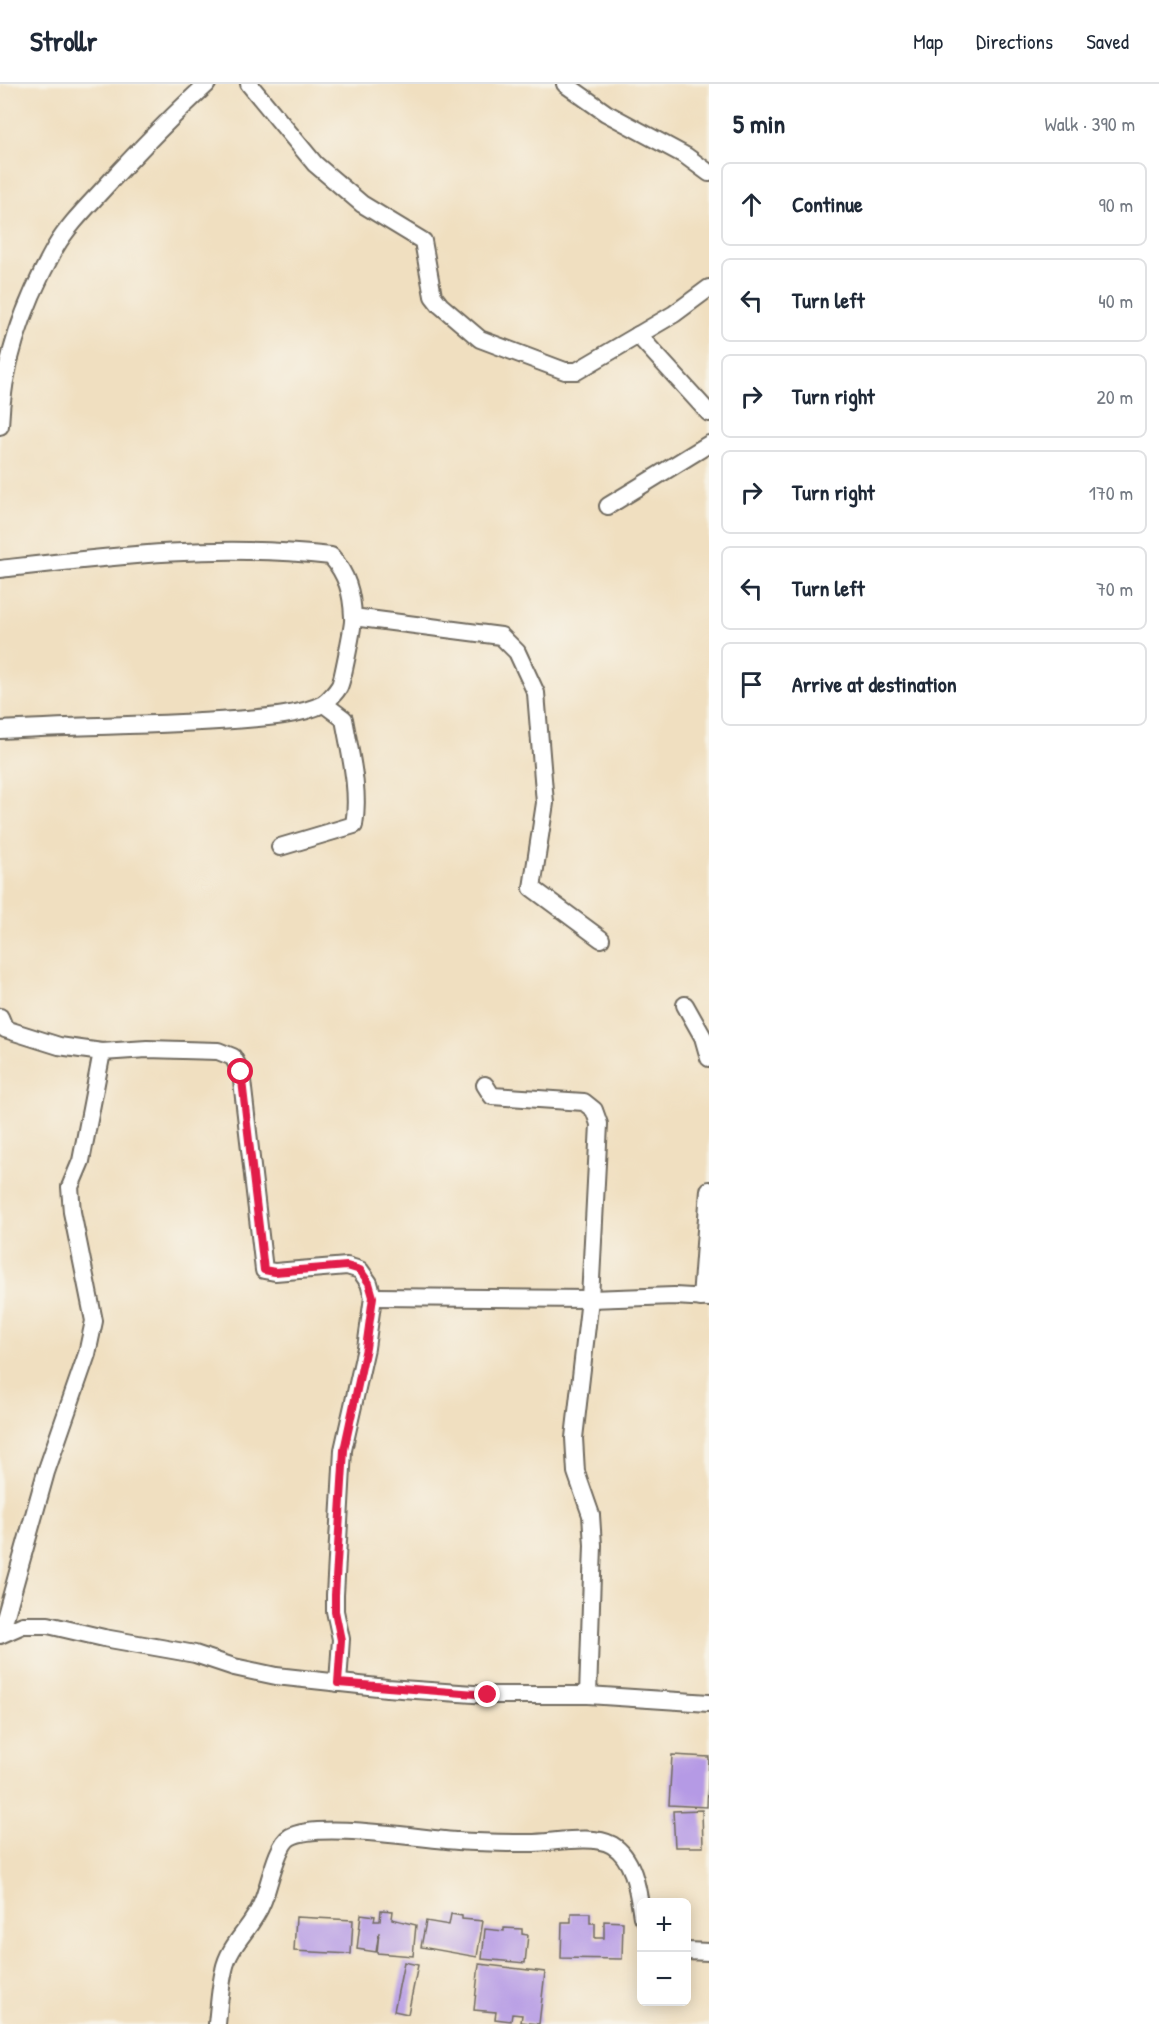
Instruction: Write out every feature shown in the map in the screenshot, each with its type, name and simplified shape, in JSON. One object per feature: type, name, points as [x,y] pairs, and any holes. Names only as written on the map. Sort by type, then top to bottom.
[{"type":"street","points":[[0,426],[0,400],[9,357],[55,248],[74,222],[124,167],[207,84]]},
{"type":"street","points":[[249,84],[315,164],[362,204],[423,241],[433,296],[440,305],[480,339],[571,372],[577,371],[638,335],[709,288]]},
{"type":"street","points":[[565,84],[606,113],[686,156],[709,173]]},
{"type":"street","points":[[638,335],[709,413]]},
{"type":"street","points":[[608,506],[709,444]]},
{"type":"street","points":[[0,569],[135,554],[215,549],[280,550],[331,556],[344,571],[352,594],[354,628],[348,644],[340,686],[353,768],[354,825],[280,847]]},
{"type":"street","points":[[353,617],[501,636],[516,652],[536,693],[545,803],[532,888],[601,939]]},
{"type":"street","points":[[0,730],[228,720],[282,715],[324,704],[340,686]]},
{"type":"street","points":[[324,704],[344,719]]},
{"type":"street","points":[[686,1005],[702,1037],[709,1058]]},
{"type":"street","points":[[2,1024],[59,1046],[102,1052],[147,1049],[218,1051],[233,1057],[241,1072],[264,1270],[275,1272],[347,1266],[360,1270],[369,1283],[373,1297],[366,1348],[344,1450],[335,1595],[335,1611],[341,1640],[338,1683]]},
{"type":"street","points":[[1,1634],[46,1472],[87,1354],[94,1321],[72,1212],[70,1187],[81,1161],[102,1052]]},
{"type":"street","points":[[485,1085],[492,1096],[584,1102],[594,1110],[599,1124],[590,1299],[574,1438],[576,1472],[591,1515],[593,1545],[588,1695]]},
{"type":"street","points":[[373,1297],[590,1299],[675,1296],[705,1298],[709,1190]]},
{"type":"street","points":[[1,1634],[23,1625],[48,1625],[104,1638],[195,1654],[234,1667],[266,1674],[338,1683],[488,1695],[588,1695],[709,1703]]},
{"type":"street","points":[[217,2024],[224,1969],[228,1957],[262,1905],[280,1848],[290,1837],[321,1831],[349,1831],[459,1841],[533,1843],[577,1840],[609,1843],[625,1854],[639,1898]]},
{"type":"street","points":[[691,1951],[709,1952]]},
{"type":"building","points":[[672,1755],[709,1757],[707,1807],[669,1805]]},
{"type":"building","points":[[702,1810],[703,1847],[675,1847],[673,1811]]},
{"type":"building","points":[[381,1910],[393,1911],[392,1919],[416,1925],[413,1956],[377,1953],[379,1932],[376,1952],[357,1949],[361,1914],[375,1916],[374,1921],[380,1921]]},
{"type":"building","points":[[571,1913],[590,1913],[590,1923],[595,1923],[595,1938],[604,1938],[604,1921],[623,1922],[622,1959],[561,1958],[562,1922],[571,1922]]},
{"type":"building","points":[[451,1914],[462,1916],[462,1919],[483,1921],[477,1957],[421,1947],[426,1921],[449,1925]]},
{"type":"building","points":[[296,1917],[353,1920],[351,1954],[294,1951]]},
{"type":"building","points":[[504,1928],[522,1929],[522,1934],[528,1935],[525,1963],[482,1959],[485,1929],[504,1931]]},
{"type":"building","points":[[404,1962],[418,1965],[408,2014],[394,2011]]},
{"type":"building","points":[[479,1964],[545,1972],[539,2024],[521,2022],[522,2015],[512,2014],[511,2021],[495,2019],[496,2012],[474,2010]]},
{"type":"route","points":[[241,1072],[264,1270],[275,1272],[347,1266],[360,1270],[369,1283],[373,1297],[366,1348],[344,1450],[335,1595],[335,1611],[341,1640],[338,1683],[488,1695]]}]
